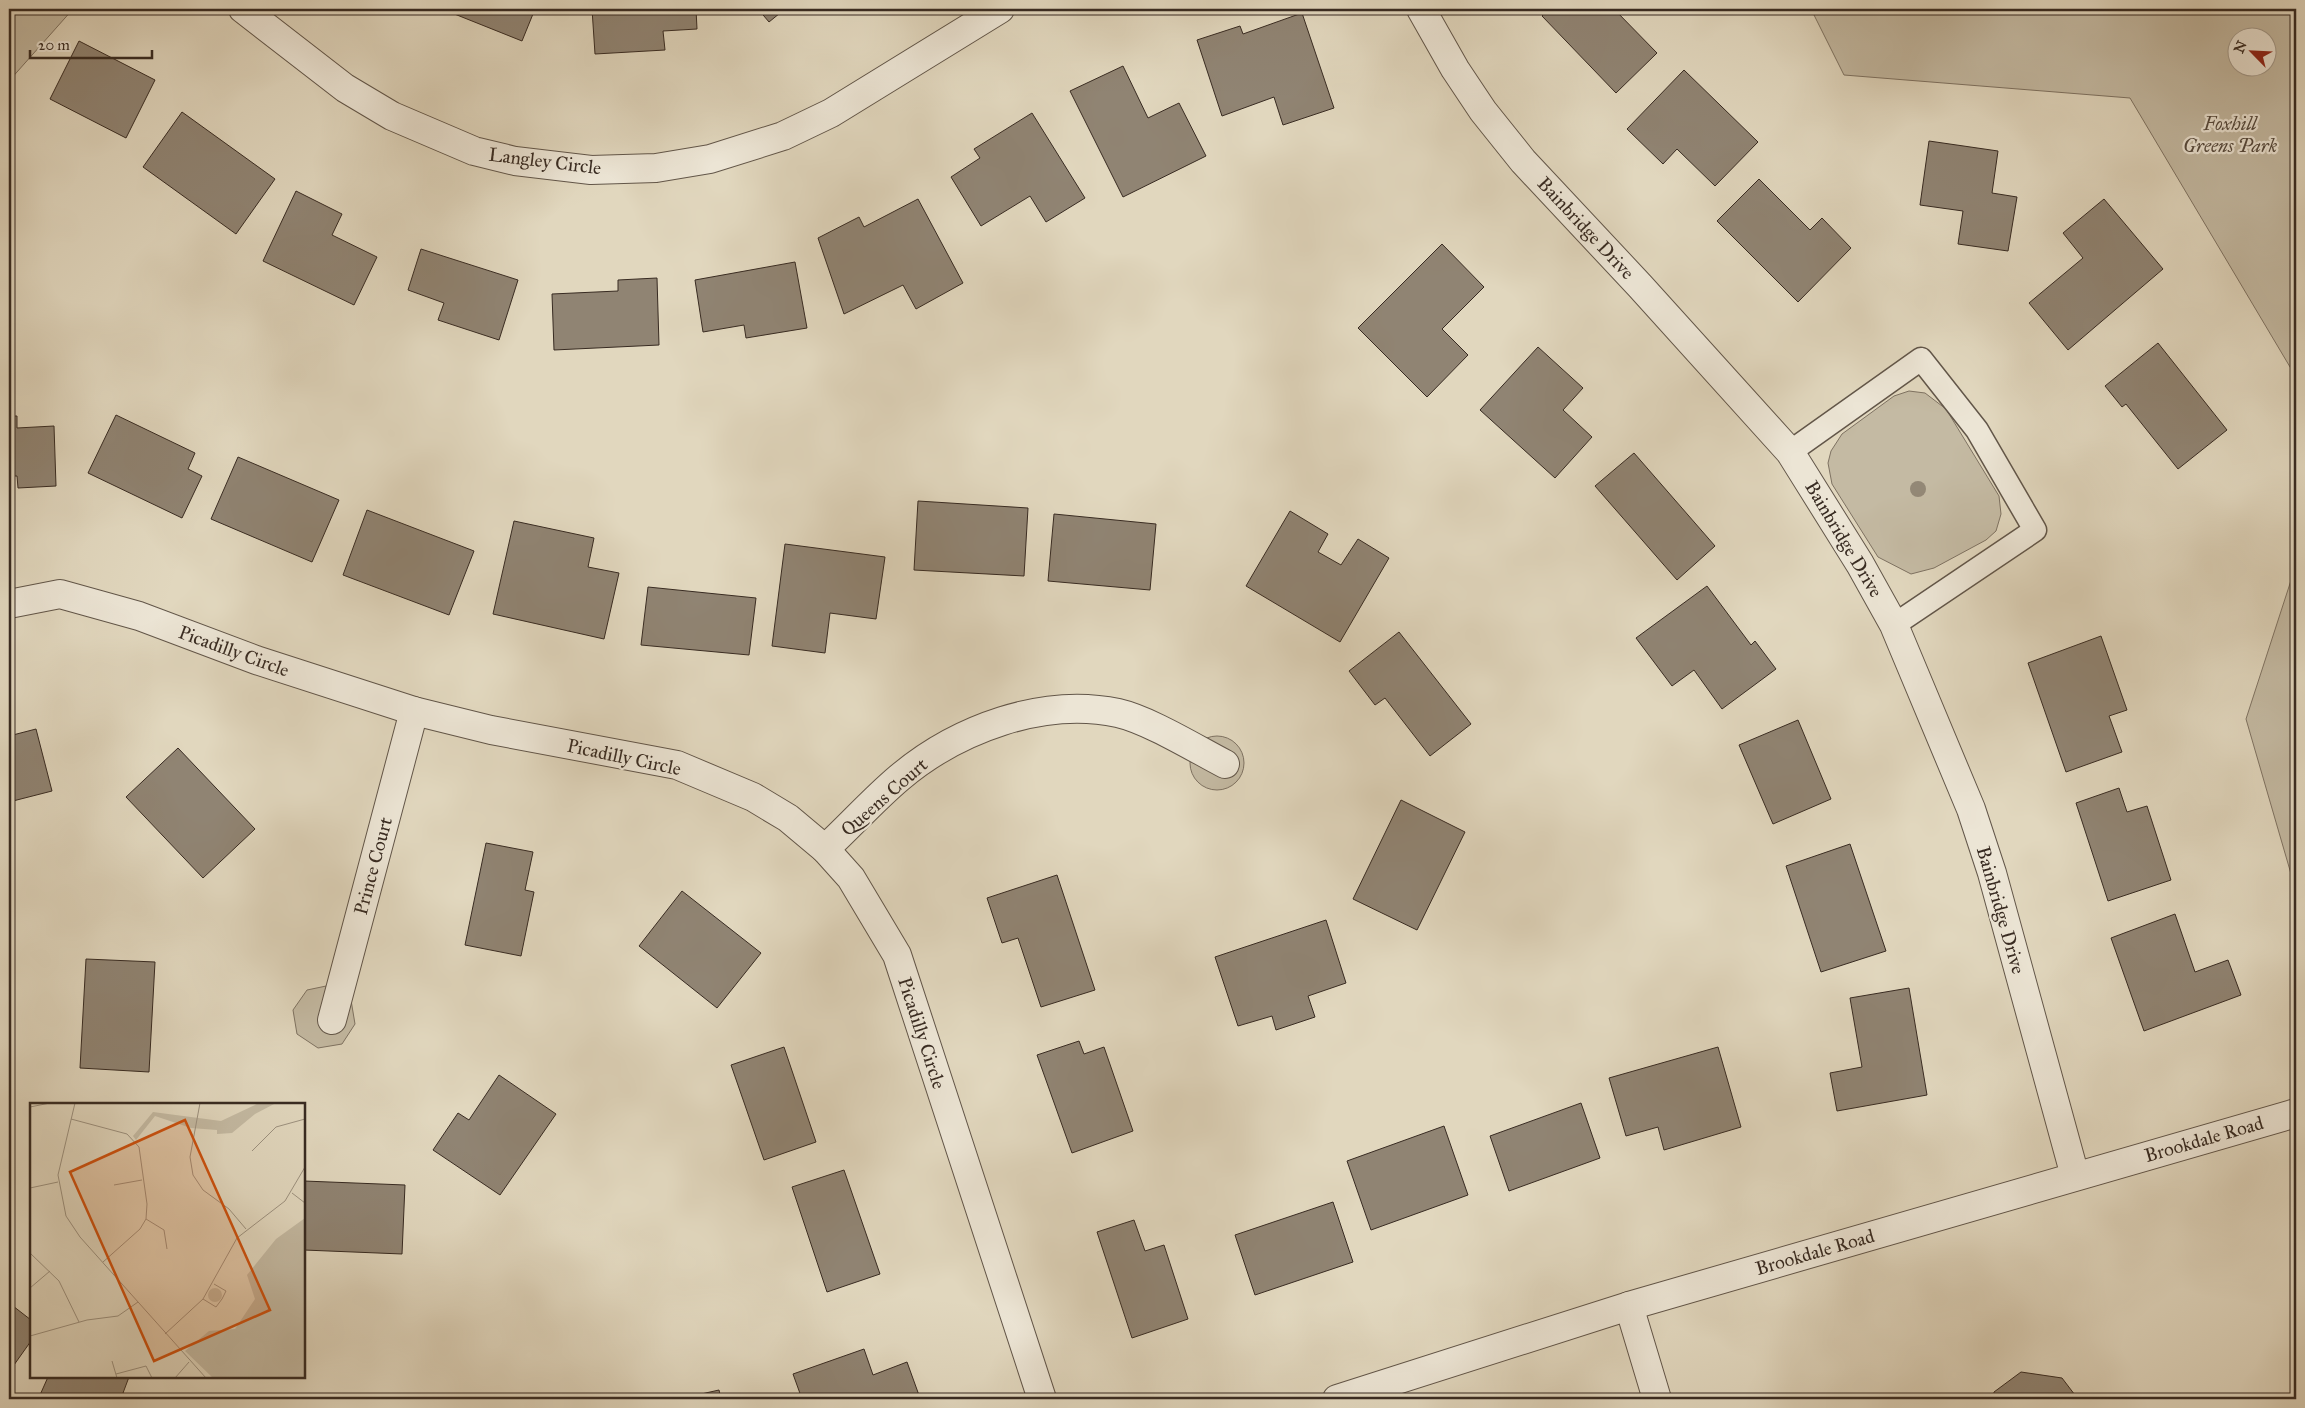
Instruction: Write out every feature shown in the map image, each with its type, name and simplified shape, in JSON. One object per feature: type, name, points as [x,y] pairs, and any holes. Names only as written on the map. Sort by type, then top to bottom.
[{"type":"street","name":"Langley Circle","points":[[243,9],[345,88],[392,116],[474,151],[515,161],[591,170],[656,168],[710,159],[783,136],[831,113],[1000,9]]},
{"type":"street","name":"Bainbridge Drive","points":[[1422,9],[1455,69],[1483,111],[1523,162],[1647,293],[1790,452],[1860,564],[1894,625],[1971,809],[1992,873],[2075,1176]]},
{"type":"street","name":"Picadilly Circle","points":[[9,604],[60,594],[139,616],[256,660],[414,711],[491,730],[677,765],[753,797],[788,818],[825,849],[851,878],[897,955],[1042,1399]]},
{"type":"street","name":"Queens Court","points":[[825,849],[900,778],[932,755],[970,734],[1015,716],[1051,710],[1084,708],[1120,713],[1148,724],[1225,764]]},
{"type":"street","name":"Prince Court","points":[[332,1020],[414,711]]},
{"type":"street","name":"Brookdale Road","points":[[1337,1399],[1629,1306],[2296,1113]]},
{"type":"street","points":[[1629,1306],[1657,1399]]},
{"type":"lane","points":[[1790,452],[1921,359],[1977,430],[2035,530],[1894,625]]},
{"type":"green space","points":[[9,9],[73,9],[9,81]]},
{"type":"green space","name":"Foxhill Greens Park","points":[[1811,9],[2296,9],[2296,377],[2130,98],[1844,75]]},
{"type":"green space","points":[[1909,391],[1925,393],[1946,409],[1999,496],[2001,514],[1996,531],[1986,540],[1934,568],[1911,574],[1878,557],[1832,484],[1828,463],[1831,451],[1842,434],[1894,396]]},
{"type":"green space","points":[[2296,565],[2296,891],[2246,719]]},
{"type":"green space","points":[[1212,736],[1222,736],[1232,740],[1240,748],[1244,763],[1240,778],[1232,786],[1222,790],[1212,790],[1202,786],[1194,778],[1190,768],[1190,758],[1194,748],[1202,740]]},
{"type":"green space","points":[[331,985],[351,1000],[355,1024],[342,1044],[318,1048],[297,1034],[293,1010],[307,990]]},
{"type":"building","points":[[442,9],[535,9],[522,41]]},
{"type":"building","points":[[592,9],[696,9],[697,29],[663,31],[665,50],[595,54]]},
{"type":"building","points":[[758,9],[785,9],[769,22]]},
{"type":"building","points":[[1549,9],[1614,9],[1657,53],[1616,93],[1542,16]]},
{"type":"building","points":[[1302,13],[1334,108],[1283,125],[1274,97],[1222,116],[1197,40],[1240,26],[1243,34]]},
{"type":"building","points":[[79,41],[155,80],[126,138],[50,99]]},
{"type":"building","points":[[1123,66],[1148,118],[1179,103],[1206,156],[1123,197],[1070,91]]},
{"type":"building","points":[[1684,70],[1758,142],[1715,186],[1677,149],[1663,164],[1627,129]]},
{"type":"building","points":[[182,112],[275,179],[236,234],[143,167]]},
{"type":"building","points":[[1032,113],[1085,198],[1046,222],[1030,196],[981,226],[951,177],[980,158],[974,149]]},
{"type":"building","points":[[1929,141],[1998,151],[1992,193],[2017,197],[2008,251],[1958,244],[1963,211],[1920,205]]},
{"type":"building","points":[[1759,179],[1810,230],[1822,218],[1851,248],[1798,302],[1717,221]]},
{"type":"building","points":[[296,191],[342,214],[332,235],[377,257],[354,305],[263,261]]},
{"type":"building","points":[[918,199],[963,283],[916,309],[903,285],[844,314],[818,238],[859,217],[864,227]]},
{"type":"building","points":[[2104,199],[2163,269],[2068,350],[2029,303],[2083,258],[2063,233]]},
{"type":"building","points":[[1442,244],[1484,287],[1442,329],[1468,355],[1427,397],[1358,328]]},
{"type":"building","points":[[421,249],[518,280],[499,340],[438,320],[444,303],[408,290]]},
{"type":"building","points":[[795,262],[807,328],[746,338],[744,325],[703,332],[695,280]]},
{"type":"building","points":[[657,278],[659,345],[554,350],[552,294],[618,291],[618,280]]},
{"type":"building","points":[[2158,343],[2227,430],[2178,469],[2126,404],[2122,407],[2105,386]]},
{"type":"building","points":[[1538,347],[1583,388],[1563,410],[1592,437],[1555,478],[1480,410]]},
{"type":"building","points":[[116,415],[195,453],[188,469],[202,476],[182,518],[88,473]]},
{"type":"building","points":[[9,416],[17,416],[17,428],[54,426],[56,486],[18,488],[17,476],[9,476]]},
{"type":"building","points":[[1634,453],[1715,546],[1677,580],[1595,486]]},
{"type":"building","points":[[238,457],[339,500],[312,562],[211,519]]},
{"type":"building","points":[[918,501],[1028,508],[1024,576],[914,570]]},
{"type":"building","points":[[367,510],[474,551],[449,615],[343,575]]},
{"type":"building","points":[[1290,511],[1328,534],[1318,552],[1341,565],[1358,539],[1389,558],[1340,642],[1246,586]]},
{"type":"building","points":[[1054,514],[1156,524],[1150,590],[1048,581]]},
{"type":"building","points":[[514,521],[594,538],[588,567],[619,573],[604,639],[493,614]]},
{"type":"building","points":[[785,544],[885,557],[876,619],[830,613],[825,653],[772,646]]},
{"type":"building","points":[[1707,586],[1751,645],[1755,641],[1776,669],[1722,709],[1694,670],[1672,686],[1636,638]]},
{"type":"building","points":[[648,587],[756,598],[749,655],[641,645]]},
{"type":"building","points":[[1399,632],[1471,724],[1430,756],[1385,698],[1375,705],[1349,671]]},
{"type":"building","points":[[2101,636],[2127,710],[2109,716],[2122,752],[2066,772],[2028,663]]},
{"type":"building","points":[[1798,720],[1831,799],[1773,824],[1739,745]]},
{"type":"building","points":[[36,729],[52,791],[9,802],[9,736]]},
{"type":"building","points":[[178,748],[255,829],[203,878],[126,797]]},
{"type":"building","points":[[2119,788],[2127,812],[2147,806],[2171,880],[2108,901],[2076,803]]},
{"type":"building","points":[[1401,800],[1465,832],[1417,930],[1353,899]]},
{"type":"building","points":[[486,843],[533,852],[525,890],[534,892],[521,956],[465,945]]},
{"type":"building","points":[[1850,844],[1886,951],[1821,972],[1786,866]]},
{"type":"building","points":[[1057,875],[1095,990],[1041,1007],[1018,938],[1002,943],[987,898]]},
{"type":"building","points":[[682,891],[761,953],[717,1008],[639,946]]},
{"type":"building","points":[[2175,914],[2195,972],[2228,960],[2241,995],[2144,1031],[2111,938]]},
{"type":"building","points":[[1326,920],[1346,983],[1308,996],[1315,1017],[1276,1030],[1272,1016],[1238,1026],[1215,957]]},
{"type":"building","points":[[86,959],[155,962],[149,1072],[80,1068]]},
{"type":"building","points":[[1909,988],[1927,1095],[1837,1111],[1830,1073],[1862,1067],[1850,998]]},
{"type":"building","points":[[1079,1041],[1084,1054],[1104,1047],[1133,1131],[1072,1153],[1037,1055]]},
{"type":"building","points":[[784,1047],[816,1142],[764,1160],[731,1065]]},
{"type":"building","points":[[1718,1047],[1741,1127],[1664,1150],[1658,1127],[1626,1136],[1609,1078]]},
{"type":"building","points":[[499,1075],[556,1114],[500,1195],[433,1150],[458,1113],[469,1120]]},
{"type":"building","points":[[1581,1103],[1600,1158],[1509,1191],[1490,1136]]},
{"type":"building","points":[[1444,1126],[1468,1195],[1371,1230],[1347,1161]]},
{"type":"building","points":[[844,1170],[880,1274],[827,1292],[792,1187]]},
{"type":"building","points":[[305,1181],[405,1185],[402,1254],[305,1250]]},
{"type":"building","points":[[1333,1202],[1353,1262],[1255,1295],[1235,1235]]},
{"type":"building","points":[[1134,1220],[1145,1251],[1164,1245],[1188,1319],[1132,1338],[1097,1232]]},
{"type":"building","points":[[13,1306],[30,1319],[30,1342],[9,1372],[9,1312]]},
{"type":"building","points":[[864,1349],[873,1375],[907,1362],[920,1398],[802,1399],[793,1374]]},
{"type":"building","points":[[2021,1372],[2062,1378],[2078,1399],[1993,1399],[1994,1392]]},
{"type":"building","points":[[48,1378],[129,1378],[123,1393],[139,1399],[51,1399],[40,1395]]},
{"type":"building","points":[[719,1390],[721,1399],[679,1399]]}]
